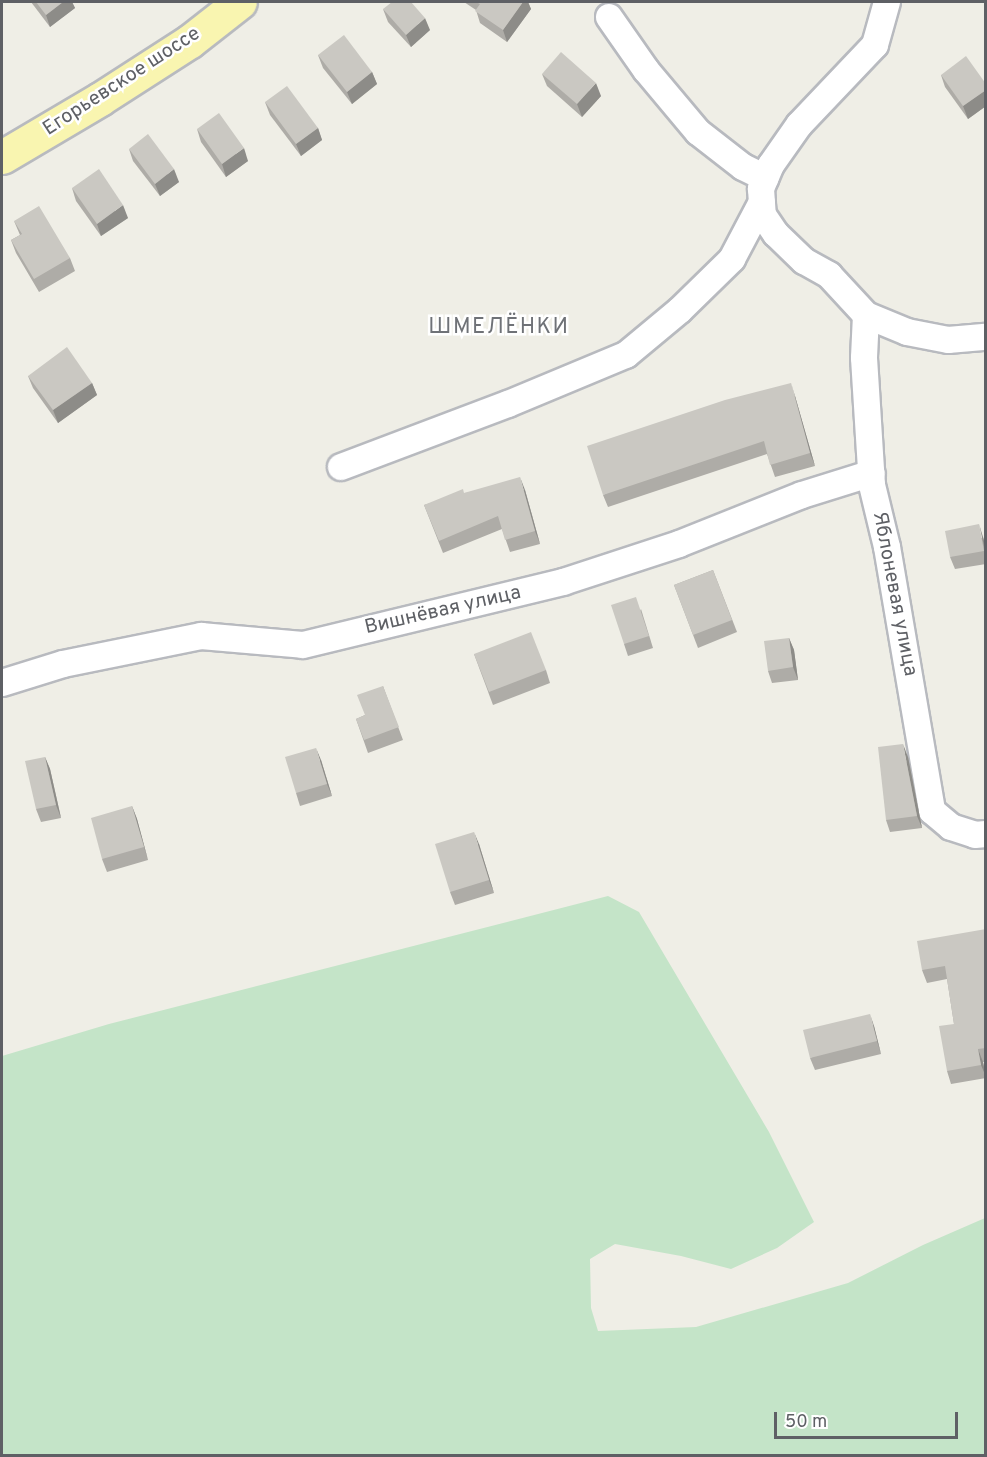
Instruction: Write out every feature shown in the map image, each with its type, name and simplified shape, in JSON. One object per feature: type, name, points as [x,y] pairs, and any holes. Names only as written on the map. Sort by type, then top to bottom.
[{"type":"main road","name":"Егорьевское шоссе","points":[[2,157],[110,93],[190,41],[240,2]]},
{"type":"street","points":[[341,467],[508,404],[626,355],[680,310],[732,259],[764,190],[771,165],[799,125],[875,45],[887,2]]},
{"type":"street","points":[[609,17],[646,70],[698,132],[742,167],[764,190],[763,215],[776,234],[804,261],[829,276],[866,315],[908,332],[948,340],[986,337]]},
{"type":"street","name":"Яблоневая улица","points":[[866,315],[864,358],[872,473],[887,547],[932,811],[951,827],[975,835],[986,834]]},
{"type":"street","name":"Вишнёвая улица","points":[[2,683],[63,664],[201,636],[303,645],[563,582],[679,544],[802,495],[872,473]]},
{"type":"green space","points":[[608,896],[639,912],[769,1132],[814,1222],[777,1248],[731,1269],[681,1256],[615,1244],[590,1259],[591,1308],[598,1331],[696,1327],[848,1283],[923,1245],[985,1218],[985,1455],[2,1455],[2,1056],[109,1024]]},
{"type":"building","points":[[36,2],[63,2],[46,15]]},
{"type":"building","points":[[392,2],[411,2],[425,18],[406,35],[383,9]]},
{"type":"building","points":[[476,2],[523,2],[503,30],[475,11],[480,4]]},
{"type":"building","points":[[344,35],[372,72],[347,92],[318,55]]},
{"type":"building","points":[[561,52],[596,83],[577,104],[542,74]]},
{"type":"building","points":[[966,56],[986,84],[986,90],[963,106],[941,75]]},
{"type":"building","points":[[287,86],[318,128],[296,144],[265,102]]},
{"type":"building","points":[[219,113],[244,148],[222,164],[197,129]]},
{"type":"building","points":[[148,134],[174,169],[155,184],[129,149]]},
{"type":"building","points":[[99,169],[123,205],[97,224],[72,188]]},
{"type":"building","points":[[39,206],[70,258],[34,279],[11,240],[22,234],[14,221]]},
{"type":"building","points":[[67,347],[92,383],[53,410],[28,376]]},
{"type":"building","points":[[791,383],[810,453],[770,465],[764,441],[603,495],[587,446],[725,400]]},
{"type":"building","points":[[520,477],[535,531],[505,540],[498,516],[439,541],[424,505],[463,489],[464,493]]},
{"type":"building","points":[[979,524],[984,551],[950,557],[945,531]]},
{"type":"building","points":[[713,570],[732,620],[693,635],[674,585]]},
{"type":"building","points":[[636,597],[649,636],[624,644],[611,605]]},
{"type":"building","points":[[531,632],[546,670],[489,692],[474,654]]},
{"type":"building","points":[[789,638],[793,667],[768,671],[764,641]]},
{"type":"building","points":[[383,686],[399,727],[364,740],[356,719],[365,715],[357,695]]},
{"type":"building","points":[[903,744],[917,816],[886,820],[878,747]]},
{"type":"building","points":[[316,748],[327,784],[296,793],[285,757]]},
{"type":"building","points":[[45,757],[56,805],[36,809],[25,761]]},
{"type":"building","points":[[132,806],[144,847],[102,859],[91,818]]},
{"type":"building","points":[[474,832],[489,880],[450,892],[435,844]]},
{"type":"building","points":[[986,929],[986,1048],[978,1049],[981,1065],[947,1071],[939,1026],[954,1024],[945,966],[922,970],[917,941]]},
{"type":"building","points":[[870,1014],[877,1041],[810,1058],[803,1030]]},
{"type":"district","name":"ШМЕЛЁНКИ","points":[[499,328]]}]
